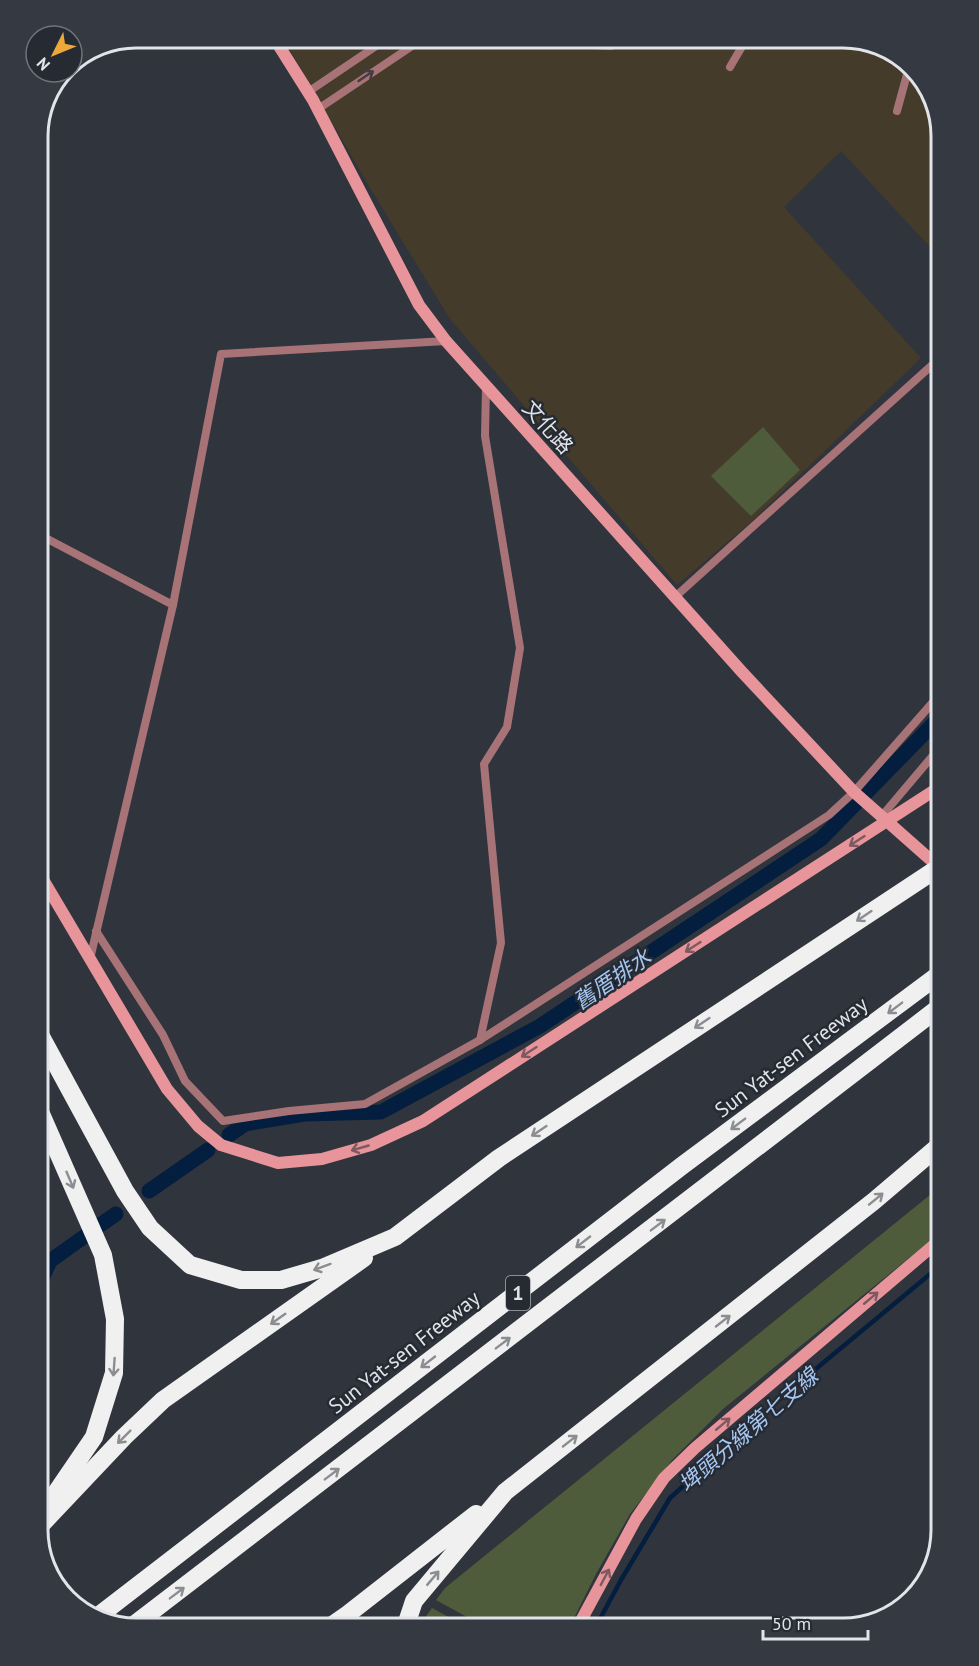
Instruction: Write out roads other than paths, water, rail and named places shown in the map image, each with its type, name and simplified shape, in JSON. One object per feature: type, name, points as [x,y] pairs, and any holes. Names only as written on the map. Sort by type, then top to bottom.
[{"type":"highway","points":[[48,1517],[116,1445],[163,1400],[395,1237],[499,1158],[931,873]]},
{"type":"highway","name":"Sun Yat-sen Freeway","points":[[104,1612],[683,1165],[931,981]]},
{"type":"highway","name":"1","points":[[143,1618],[931,1014]]},
{"type":"highway","points":[[48,1049],[125,1191],[150,1228],[190,1265],[241,1280],[281,1280],[322,1268],[395,1237]]},
{"type":"highway","points":[[48,1130],[103,1255],[115,1319],[114,1373],[94,1437],[48,1505]]},
{"type":"highway","points":[[342,1618],[874,1201],[931,1153]]},
{"type":"highway","points":[[408,1618],[414,1601],[505,1492]]},
{"type":"street","name":"文化路","points":[[280,48],[318,109],[419,305],[446,341],[742,672],[856,794],[881,817]]},
{"type":"street","points":[[48,888],[167,1089],[198,1126],[221,1145],[278,1163],[322,1159],[371,1145],[423,1121],[881,817],[931,792]]},
{"type":"street","points":[[881,817],[931,858]]},
{"type":"street","points":[[583,1618],[636,1519],[664,1478],[695,1448],[931,1248]]},
{"type":"lane","points":[[308,92],[373,48]]},
{"type":"lane","points":[[318,109],[409,48]]},
{"type":"lane","points":[[730,67],[741,48]]},
{"type":"lane","points":[[897,111],[907,76]]},
{"type":"lane","points":[[89,960],[173,605],[221,354],[446,341]]},
{"type":"lane","points":[[675,597],[931,367]]},
{"type":"lane","points":[[480,1040],[501,943],[484,764],[507,727],[520,648],[485,436],[486,386]]},
{"type":"lane","points":[[48,539],[173,605]]},
{"type":"lane","points":[[96,932],[164,1035],[185,1081],[224,1121],[289,1110],[365,1104],[480,1040],[829,815],[856,794],[931,706]]},
{"type":"lane","points":[[881,817],[931,759]]},
{"type":"waterway","name":"舊厝排水","points":[[229,1135],[245,1124],[304,1114],[381,1112],[540,1026],[821,839],[931,726]]},
{"type":"waterway","name":"舊厝排水","points":[[149,1191],[208,1150]]},
{"type":"waterway","name":"舊厝排水","points":[[100,1225],[116,1214]]},
{"type":"waterway","name":"舊厝排水","points":[[48,1265],[50,1261],[85,1236]]},
{"type":"waterway","name":"埤頭分線第七支線","points":[[600,1618],[670,1498],[782,1397],[931,1273]]}]
